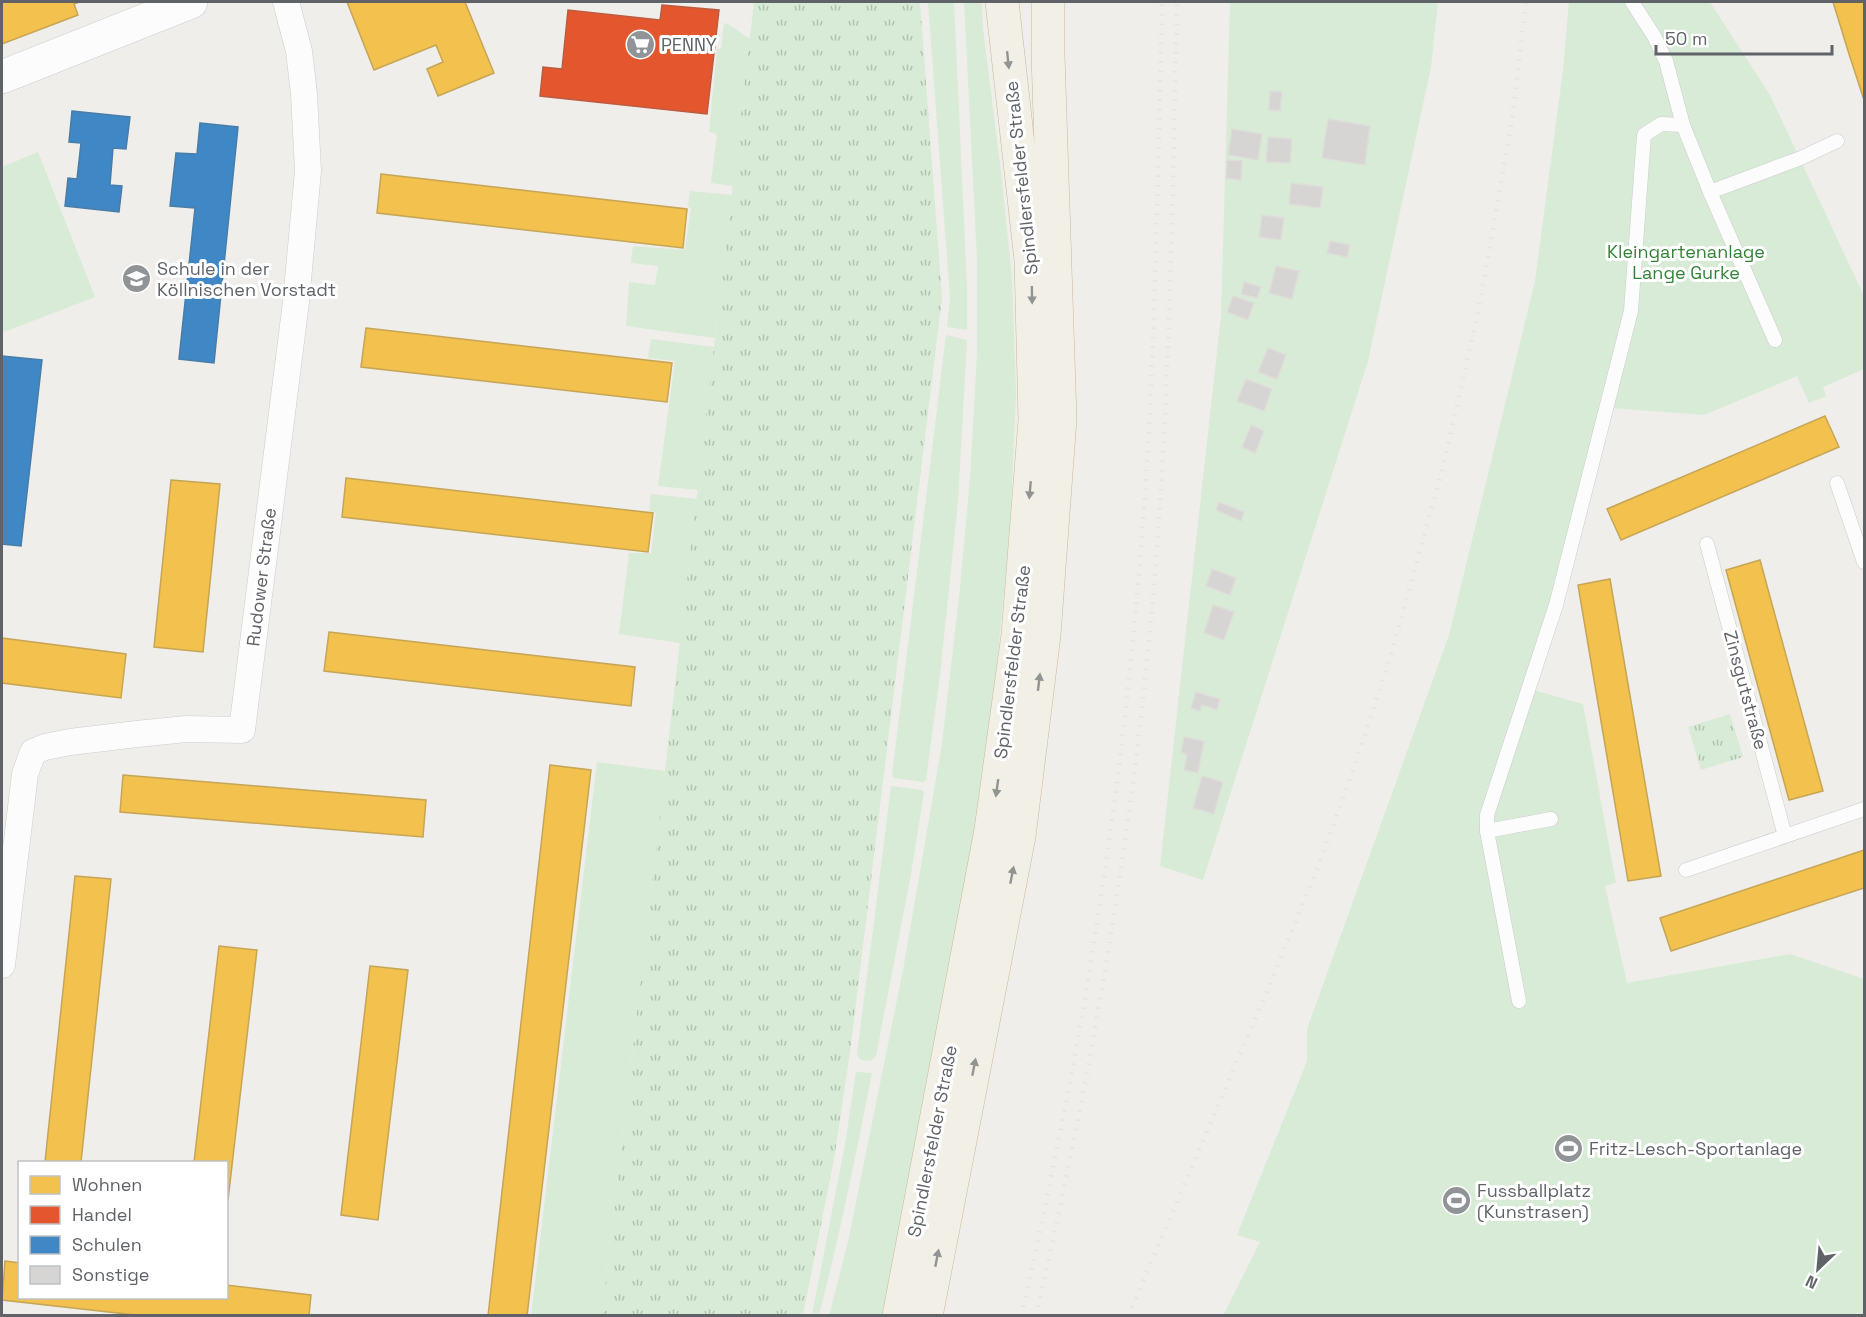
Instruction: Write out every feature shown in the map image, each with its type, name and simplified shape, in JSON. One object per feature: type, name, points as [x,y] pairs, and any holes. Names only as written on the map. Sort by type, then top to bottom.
[{"type":"highway","name":"Spindlersfelder Straße","points":[[899,1316],[991,830],[1018,635],[1026,540],[1035,420],[1031,260],[1002,2]]},
{"type":"highway","name":"Spindlersfelder Straße","points":[[926,1316],[1019,836],[1044,635],[1060,419],[1048,2]]},
{"type":"street","points":[[2,77],[191,2]]},
{"type":"street","name":"Rudower Straße","points":[[2,965],[25,774],[33,752],[70,742],[137,734],[186,729],[242,730],[296,302],[308,171],[299,51],[286,2]]},
{"type":"lane","points":[[1632,2],[1654,36],[1666,61],[1683,125],[1775,340]]},
{"type":"lane","points":[[1519,1001],[1488,831],[1487,814],[1556,605],[1631,311],[1644,135],[1661,124],[1683,125]]},
{"type":"lane","points":[[1710,192],[1801,158],[1838,141]]},
{"type":"lane","points":[[1837,483],[1864,562]]},
{"type":"lane","name":"Zinsgutstraße","points":[[1707,544],[1785,836]]},
{"type":"lane","points":[[1686,870],[1864,808]]},
{"type":"lane","points":[[1488,831],[1551,819]]},
{"type":"green space","points":[[754,2],[920,2],[942,298],[850,1052],[834,1159],[803,1315],[602,1315]]},
{"type":"green space","points":[[928,2],[954,2],[967,330],[947,327],[950,298]]},
{"type":"green space","points":[[964,2],[982,2],[983,28],[1012,278],[1016,393],[1010,531],[985,786],[883,1315],[829,1316],[848,1242],[903,970],[942,744],[960,588],[970,478],[977,354],[977,259]]},
{"type":"green space","points":[[1230,2],[1438,2],[1431,67],[1368,361],[1203,880],[1160,866],[1221,316]]},
{"type":"green space","name":"Kleingartenanlage Lange Gurke","points":[[1569,2],[1710,2],[1770,95],[1864,296],[1864,369],[1823,387],[1826,396],[1809,403],[1797,376],[1704,415],[1612,408],[1533,690],[1583,704],[1616,883],[1605,886],[1627,983],[1790,954],[1864,979],[1864,1315],[1223,1316],[1260,1242],[1237,1235],[1307,1061],[1307,1029],[1449,635],[1535,281],[1563,70]]},
{"type":"green space","points":[[724,23],[750,39],[733,186],[711,183],[717,134],[709,132],[717,49],[721,49]]},
{"type":"green space","points":[[38,152],[95,297],[4,332],[2,325],[2,167]]},
{"type":"green space","points":[[690,191],[732,195],[715,338],[626,326],[629,282],[655,285],[658,266],[631,263],[633,246],[685,250],[691,208],[688,207]]},
{"type":"green space","points":[[946,335],[967,340],[958,502],[940,675],[926,780],[923,782],[894,778],[892,775]]},
{"type":"green space","points":[[651,339],[714,347],[698,490],[658,486],[675,361],[648,358]]},
{"type":"green space","points":[[651,494],[697,499],[680,643],[619,634],[629,553],[651,553],[656,513],[649,511]]},
{"type":"green space","points":[[1730,714],[1743,757],[1701,770],[1688,727]]},
{"type":"green space","points":[[597,762],[665,771],[602,1315],[531,1316]]},
{"type":"green space","points":[[891,786],[924,792],[911,874],[876,1056],[871,1061],[861,1060],[857,1055]]},
{"type":"green space","points":[[856,1072],[872,1073],[827,1285],[819,1315],[812,1315],[845,1144]]},
{"type":"building: Wohnen","points":[[2,2],[79,2],[74,4],[78,15],[2,44]]},
{"type":"building: Wohnen","points":[[347,2],[465,2],[494,73],[438,96],[427,69],[443,62],[436,45],[374,70]]},
{"type":"building: Wohnen","points":[[1833,2],[1864,2],[1864,100],[1849,54]]},
{"type":"building: Wohnen","points":[[381,174],[687,209],[683,248],[377,213]]},
{"type":"building: Wohnen","points":[[366,328],[672,363],[667,402],[361,367]]},
{"type":"building: Wohnen","points":[[1825,416],[1839,447],[1621,540],[1607,509]]},
{"type":"building: Wohnen","points":[[346,478],[653,513],[648,552],[342,517]]},
{"type":"building: Wohnen","points":[[171,480],[220,484],[203,652],[154,647]]},
{"type":"building: Wohnen","points":[[1760,560],[1823,791],[1789,800],[1726,570]]},
{"type":"building: Wohnen","points":[[1610,579],[1661,876],[1628,881],[1578,585]]},
{"type":"building: Wohnen","points":[[329,632],[635,667],[631,706],[324,671]]},
{"type":"building: Wohnen","points":[[2,638],[126,654],[121,698],[2,683]]},
{"type":"building: Wohnen","points":[[550,765],[591,770],[527,1316],[488,1316]]},
{"type":"building: Wohnen","points":[[123,775],[426,800],[423,837],[120,812]]},
{"type":"building: Wohnen","points":[[1864,850],[1864,888],[1671,951],[1660,918]]},
{"type":"building: Wohnen","points":[[75,876],[111,879],[81,1161],[45,1161]]},
{"type":"building: Wohnen","points":[[219,946],[257,950],[228,1200],[228,1161],[194,1161]]},
{"type":"building: Wohnen","points":[[370,966],[408,970],[378,1220],[341,1215]]},
{"type":"building: Wohnen","points":[[5,1261],[18,1263],[18,1299],[228,1299],[228,1285],[311,1295],[309,1316],[144,1316],[2,1300]]},
{"type":"building: Handel","name":"PENNY","points":[[662,5],[719,10],[707,114],[540,96],[543,67],[562,69],[568,10],[660,20]]},
{"type":"building: Schulen","points":[[72,111],[130,117],[126,149],[113,148],[110,185],[122,186],[119,212],[65,206],[68,178],[77,179],[81,143],[69,142]]},
{"type":"building: Schulen","points":[[200,123],[238,127],[214,363],[179,359],[195,208],[170,206],[176,153],[197,154]]},
{"type":"building: Schulen","points":[[2,356],[42,360],[21,546],[2,544]]},
{"type":"building: Sonstige","points":[[1270,91],[1282,92],[1280,111],[1269,110]]},
{"type":"building: Sonstige","points":[[1328,119],[1370,126],[1365,165],[1322,158]]},
{"type":"building: Sonstige","points":[[1232,129],[1262,134],[1258,160],[1228,155]]},
{"type":"building: Sonstige","points":[[1268,137],[1292,139],[1290,163],[1266,162]]},
{"type":"building: Sonstige","points":[[1227,160],[1242,161],[1241,180],[1226,178]]},
{"type":"building: Sonstige","points":[[1291,183],[1323,187],[1320,208],[1289,204]]},
{"type":"building: Sonstige","points":[[1262,215],[1284,218],[1281,240],[1259,237]]},
{"type":"building: Sonstige","points":[[1330,241],[1350,245],[1347,257],[1327,253]]},
{"type":"building: Sonstige","points":[[1276,266],[1299,271],[1292,299],[1269,293]]},
{"type":"building: Sonstige","points":[[1244,282],[1261,287],[1257,298],[1241,294]]},
{"type":"building: Sonstige","points":[[1233,296],[1254,303],[1248,320],[1227,312]]},
{"type":"building: Sonstige","points":[[1268,348],[1286,355],[1277,379],[1258,372]]},
{"type":"building: Sonstige","points":[[1246,379],[1272,389],[1264,411],[1237,401]]},
{"type":"building: Sonstige","points":[[1251,425],[1264,431],[1255,453],[1242,447]]},
{"type":"building: Sonstige","points":[[1219,502],[1244,512],[1241,521],[1216,510]]},
{"type":"building: Sonstige","points":[[1212,569],[1236,578],[1230,595],[1206,586]]},
{"type":"building: Sonstige","points":[[1213,605],[1234,612],[1224,640],[1204,633]]},
{"type":"building: Sonstige","points":[[1196,692],[1220,699],[1217,710],[1202,705],[1200,711],[1191,708]]},
{"type":"building: Sonstige","points":[[1184,737],[1204,741],[1198,773],[1184,770],[1187,755],[1181,752]]},
{"type":"building: Sonstige","points":[[1202,776],[1223,782],[1214,814],[1193,808]]},
{"type":"railway","points":[[1021,1316],[1064,1114],[1092,957],[1115,798],[1133,640],[1146,480],[1152,361],[1162,2]]},
{"type":"railway","points":[[1036,1316],[1073,1143],[1105,970],[1142,708],[1157,543],[1166,388],[1177,2]]},
{"type":"railway","points":[[1128,1316],[1318,867],[1391,655],[1442,471],[1479,308],[1511,126],[1526,2]]},
{"type":"place","name":"PENNY","points":[[640,44]]},
{"type":"place","name":"Schule in der Köllnischen Vorstadt","points":[[136,278]]},
{"type":"place","name":"Fritz-Lesch-Sportanlage","points":[[1568,1148]]},
{"type":"place","name":"Fussballplatz (Kunstrasen)","points":[[1456,1200]]}]
